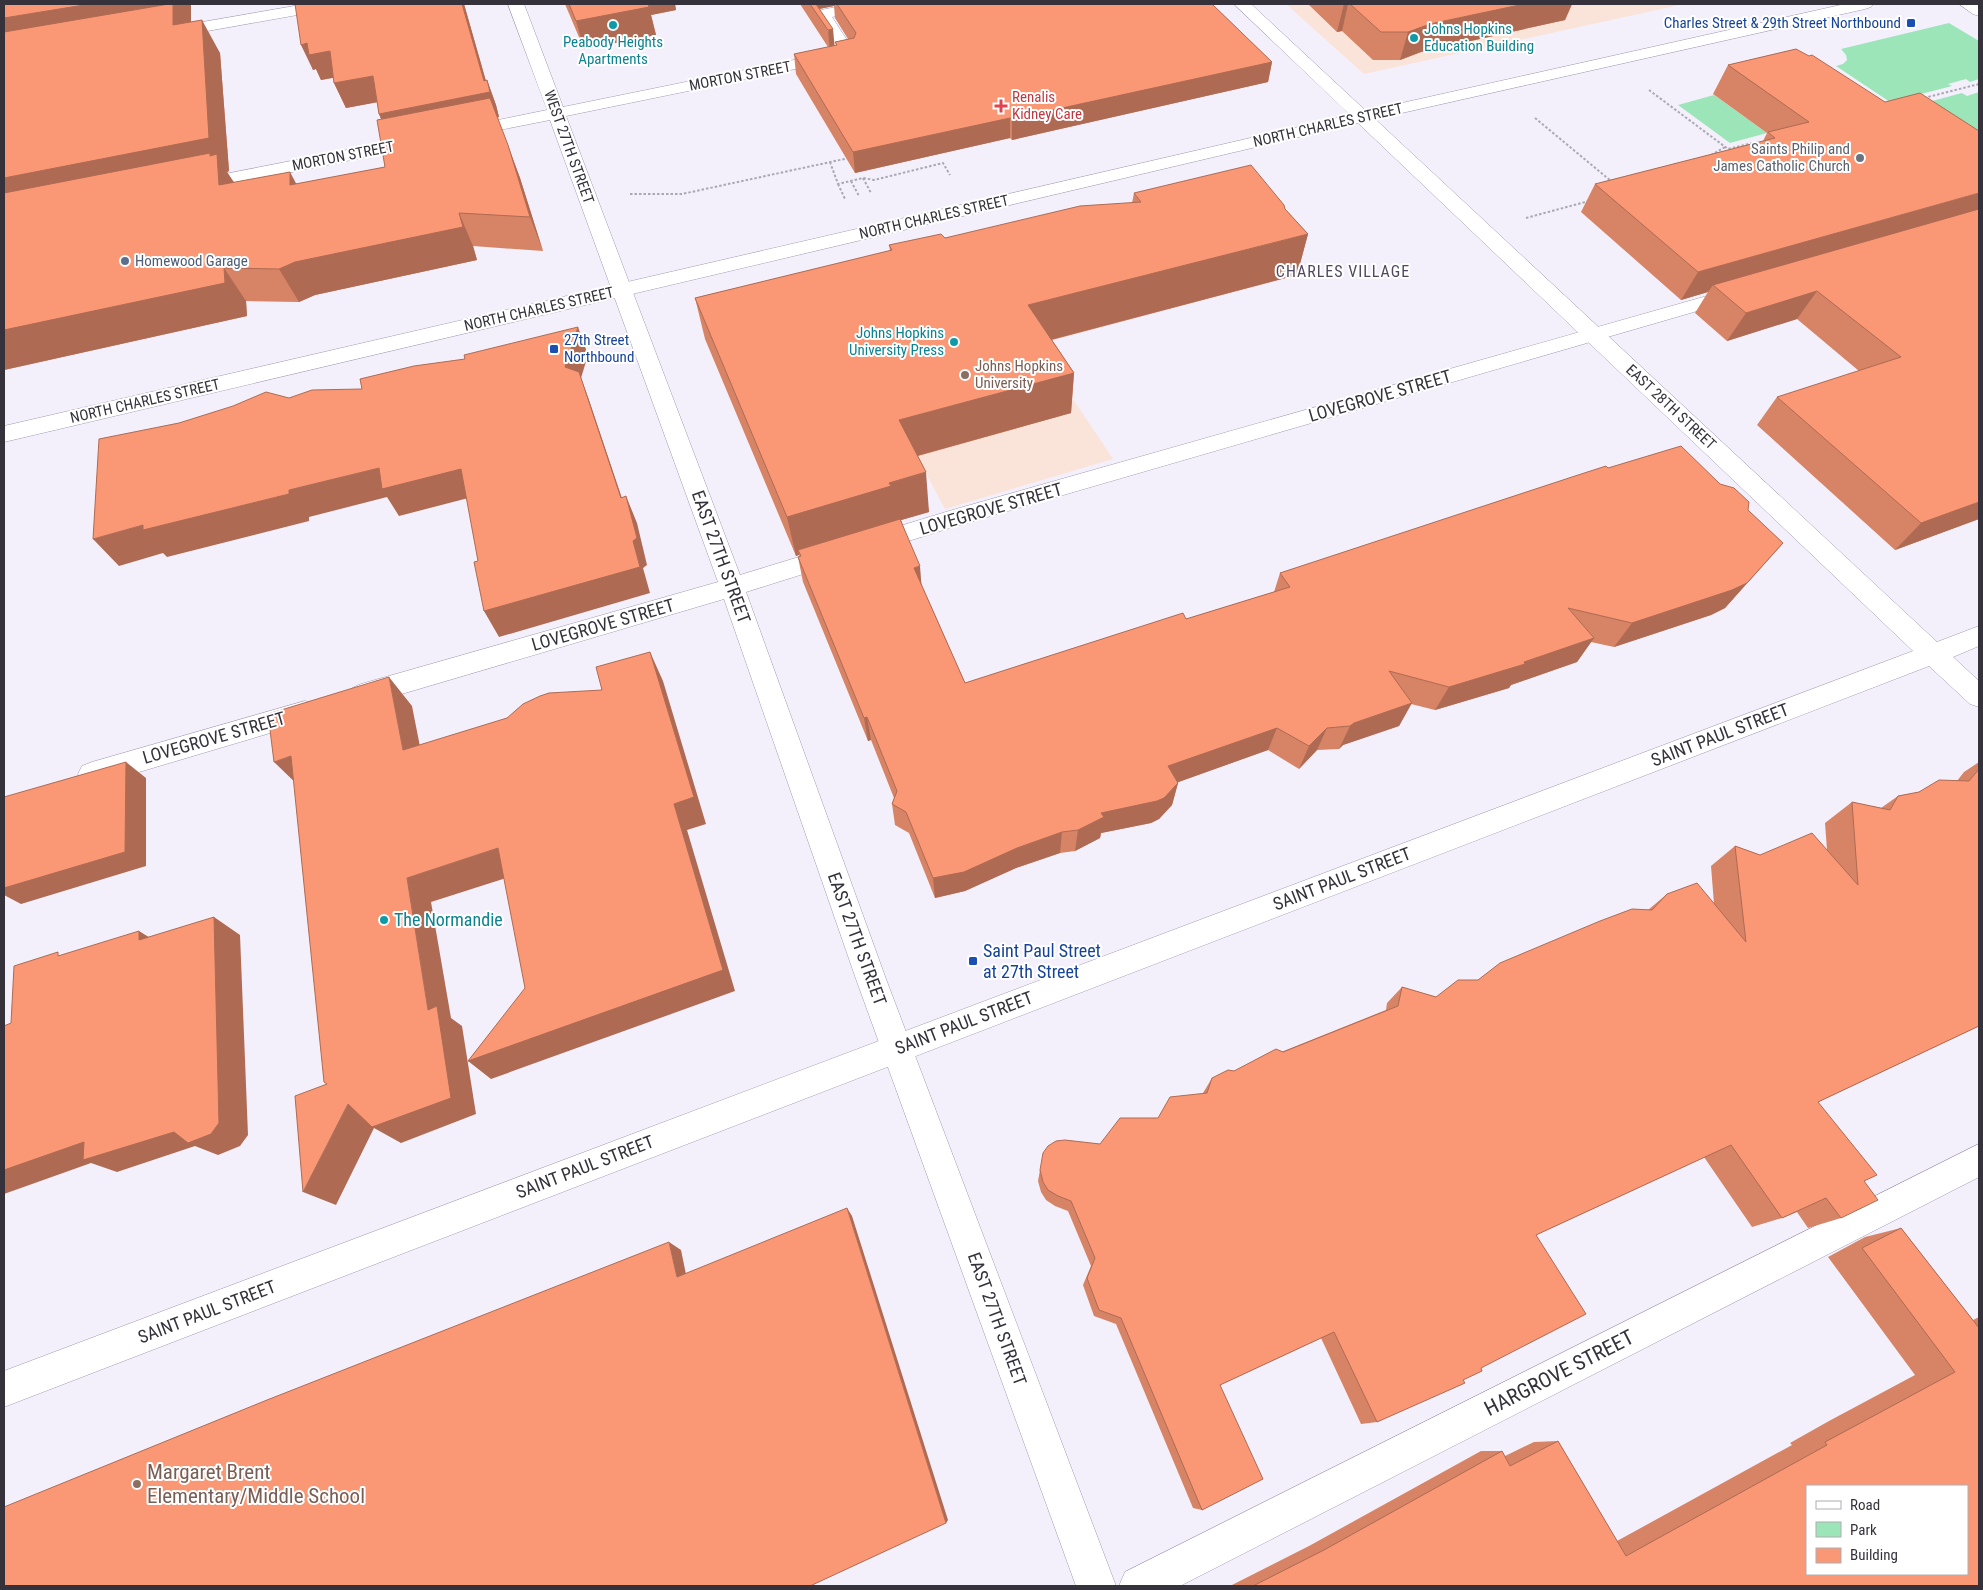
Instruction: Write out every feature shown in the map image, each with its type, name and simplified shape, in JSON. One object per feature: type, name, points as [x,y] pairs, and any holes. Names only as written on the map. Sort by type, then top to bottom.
[{"type":"main road","points":[[148,36],[331,4]]},
{"type":"main road","name":"WEST 27TH STREET","points":[[516,4],[621,290]]},
{"type":"main road","name":"MORTON STREET","points":[[452,134],[848,54],[822,14],[874,4]]},
{"type":"main road","name":"EAST 28TH STREET","points":[[1242,4],[1979,697]]},
{"type":"main road","name":"NORTH CHARLES STREET","points":[[4,434],[1363,116],[1865,4]]},
{"type":"main road","points":[[1967,4],[1979,11]]},
{"type":"main road","name":"MORTON STREET","points":[[179,189],[433,138]]},
{"type":"main road","name":"LOVEGROVE STREET","points":[[70,780],[732,587],[967,515],[1752,289]]},
{"type":"main road","name":"EAST 27TH STREET","points":[[621,290],[732,587],[868,970],[1096,1586]]},
{"type":"main road","name":"SAINT PAUL STREET","points":[[4,1389],[1979,636]]},
{"type":"main road","name":"HARGROVE STREET","points":[[1138,1586],[1979,1160]]},
{"type":"path","points":[[1922,99],[1979,84]]},
{"type":"path","points":[[1648,89],[1735,154]]},
{"type":"path","points":[[1535,118],[1617,186]]},
{"type":"path","points":[[1706,158],[1719,149],[1757,142],[1763,146]]},
{"type":"path","points":[[630,194],[639,192],[673,196],[849,158]]},
{"type":"path","points":[[830,162],[845,199]]},
{"type":"path","points":[[838,184],[863,178],[874,180],[943,164],[950,175]]},
{"type":"path","points":[[863,178],[871,193]]},
{"type":"path","points":[[851,181],[859,196]]},
{"type":"path","points":[[1527,218],[1597,199]]},
{"type":"shaded area","name":"Johns Hopkins Education Building","points":[[1286,4],[1684,4],[1364,74]]},
{"type":"shaded area","name":"Johns Hopkins University","points":[[976,254],[1113,459],[945,509],[829,292]]},
{"type":"green space","points":[[1949,23],[1979,41],[1979,79],[1970,82],[1966,79],[1948,84],[1952,86],[1890,102],[1836,66],[1843,64],[1847,60],[1846,55],[1841,49]]},
{"type":"green space","points":[[1979,92],[1979,155],[1906,108],[1962,93],[1967,96]]},
{"type":"green space","points":[[1714,95],[1767,133],[1730,143],[1678,105]]},
{"type":"building","points":[[4,4],[90,4],[4,18]]},
{"type":"building","points":[[173,4],[173,25],[202,20],[209,138],[4,178],[4,32]]},
{"type":"building","points":[[295,4],[462,4],[484,81],[487,80],[490,92],[379,114],[373,76],[334,83],[330,51],[309,55],[307,43],[301,45]]},
{"type":"building","points":[[569,4],[648,4],[649,7],[576,21]]},
{"type":"building","points":[[810,4],[816,4],[833,29],[828,30]]},
{"type":"building","points":[[837,4],[1212,4],[1272,62],[853,152],[794,54],[837,45],[835,42],[854,38],[856,33]]},
{"type":"building","points":[[1350,4],[1524,4],[1430,24],[1408,32],[1381,32]]},
{"type":"building","points":[[1796,49],[1809,56],[1812,55],[1885,102],[1920,93],[1979,131],[1979,193],[1698,272],[1595,184],[1775,138],[1768,132],[1809,122],[1728,65]]},
{"type":"building","points":[[490,98],[508,145],[530,217],[459,213],[463,227],[295,262],[279,269],[224,268],[225,283],[4,330],[4,193],[210,153],[210,156],[217,154],[219,185],[290,172],[290,185],[385,167],[377,120]]},
{"type":"building","points":[[1251,165],[1284,205],[1285,209],[1308,234],[1028,305],[1074,373],[899,420],[926,472],[889,483],[891,486],[787,517],[695,298],[892,250],[889,245],[941,234],[945,238],[1080,206],[1141,202],[1134,193]]},
{"type":"building","points":[[1979,209],[1979,502],[1921,523],[1777,397],[1901,357],[1817,291],[1746,313],[1713,285]]},
{"type":"building","points":[[578,327],[565,367],[579,372],[621,498],[626,496],[637,538],[633,541],[640,567],[484,611],[474,562],[478,561],[461,469],[382,489],[379,468],[289,490],[289,494],[143,530],[143,525],[93,539],[99,439],[179,423],[233,406],[266,392],[289,398],[312,390],[362,389],[360,379],[414,366],[465,359],[464,355]]},
{"type":"building","points":[[1681,446],[1720,484],[1734,488],[1749,502],[1748,510],[1783,543],[1747,583],[1732,590],[1632,623],[1568,608],[1594,638],[1524,662],[1525,664],[1449,687],[1389,671],[1412,703],[1350,726],[1327,728],[1309,746],[1277,728],[1168,766],[1178,783],[1164,798],[1101,813],[1104,817],[1078,830],[1062,832],[1017,848],[964,872],[933,878],[906,812],[892,804],[897,791],[867,717],[864,718],[798,557],[801,556],[798,550],[900,519],[920,566],[914,568],[965,683],[1183,613],[1186,619],[1290,587],[1280,573],[1606,466],[1608,468]]},
{"type":"building","points":[[650,652],[694,797],[674,804],[723,970],[468,1061],[525,988],[498,848],[407,878],[428,1010],[437,1006],[451,1098],[372,1127],[348,1104],[303,1192],[295,1096],[327,1084],[324,1082],[291,756],[274,762],[268,714],[389,677],[403,750],[507,718],[523,704],[549,693],[602,690],[596,667]]},
{"type":"building","points":[[126,762],[125,852],[4,888],[4,797]]},
{"type":"building","points":[[1979,769],[1979,1026],[1818,1102],[1877,1175],[1864,1181],[1878,1200],[1841,1218],[1826,1198],[1782,1218],[1731,1145],[1536,1235],[1586,1314],[1481,1368],[1482,1371],[1463,1380],[1465,1383],[1377,1422],[1334,1332],[1220,1385],[1263,1479],[1202,1510],[1121,1318],[1099,1310],[1087,1278],[1095,1258],[1071,1201],[1048,1190],[1043,1182],[1040,1170],[1043,1153],[1048,1146],[1056,1141],[1065,1140],[1100,1144],[1120,1118],[1158,1118],[1170,1097],[1207,1093],[1212,1078],[1228,1070],[1234,1071],[1276,1049],[1283,1052],[1398,1006],[1402,987],[1436,997],[1458,980],[1478,980],[1500,963],[1632,909],[1652,910],[1667,894],[1697,883],[1746,942],[1735,846],[1760,855],[1812,833],[1858,885],[1852,802],[1890,810],[1898,796],[1919,792],[1939,780],[1969,781]]},
{"type":"building","points":[[214,917],[219,1123],[211,1134],[188,1143],[174,1132],[83,1160],[84,1142],[4,1170],[4,1026],[11,1023],[14,966],[58,952],[58,956],[139,931],[139,940]]},
{"type":"building","points":[[847,1208],[946,1523],[810,1586],[4,1586],[4,1507],[267,1400],[669,1242],[677,1277]]},
{"type":"building","points":[[1901,1228],[1979,1328],[1979,1586],[1253,1586],[1324,1550],[1502,1451],[1510,1466],[1558,1441],[1626,1556],[1827,1445],[1825,1442],[1955,1372],[1862,1248]]},
{"type":"place","name":"Charles Street & 29th Street Northbound","points":[[1911,23]]},
{"type":"place","name":"Peabody Heights Apartments","points":[[613,25]]},
{"type":"place","name":"Johns Hopkins Education Building","points":[[1414,38]]},
{"type":"place","name":"Renalis Kidney Care","points":[[1001,106]]},
{"type":"place","name":"Saints Philip and James Catholic Church","points":[[1860,158]]},
{"type":"place","name":"Homewood Garage","points":[[125,261]]},
{"type":"place","name":"Johns Hopkins University Press","points":[[954,342]]},
{"type":"place","name":"27th Street Northbound","points":[[554,349]]},
{"type":"place","name":"Johns Hopkins University","points":[[965,375]]},
{"type":"place","name":"The Normandie","points":[[384,920]]},
{"type":"place","name":"Saint Paul Street at 27th Street","points":[[973,961]]},
{"type":"place","name":"Margaret Brent Elementary/Middle School","points":[[137,1484]]},
{"type":"district","name":"CHARLES VILLAGE","points":[[1343,271]]}]
